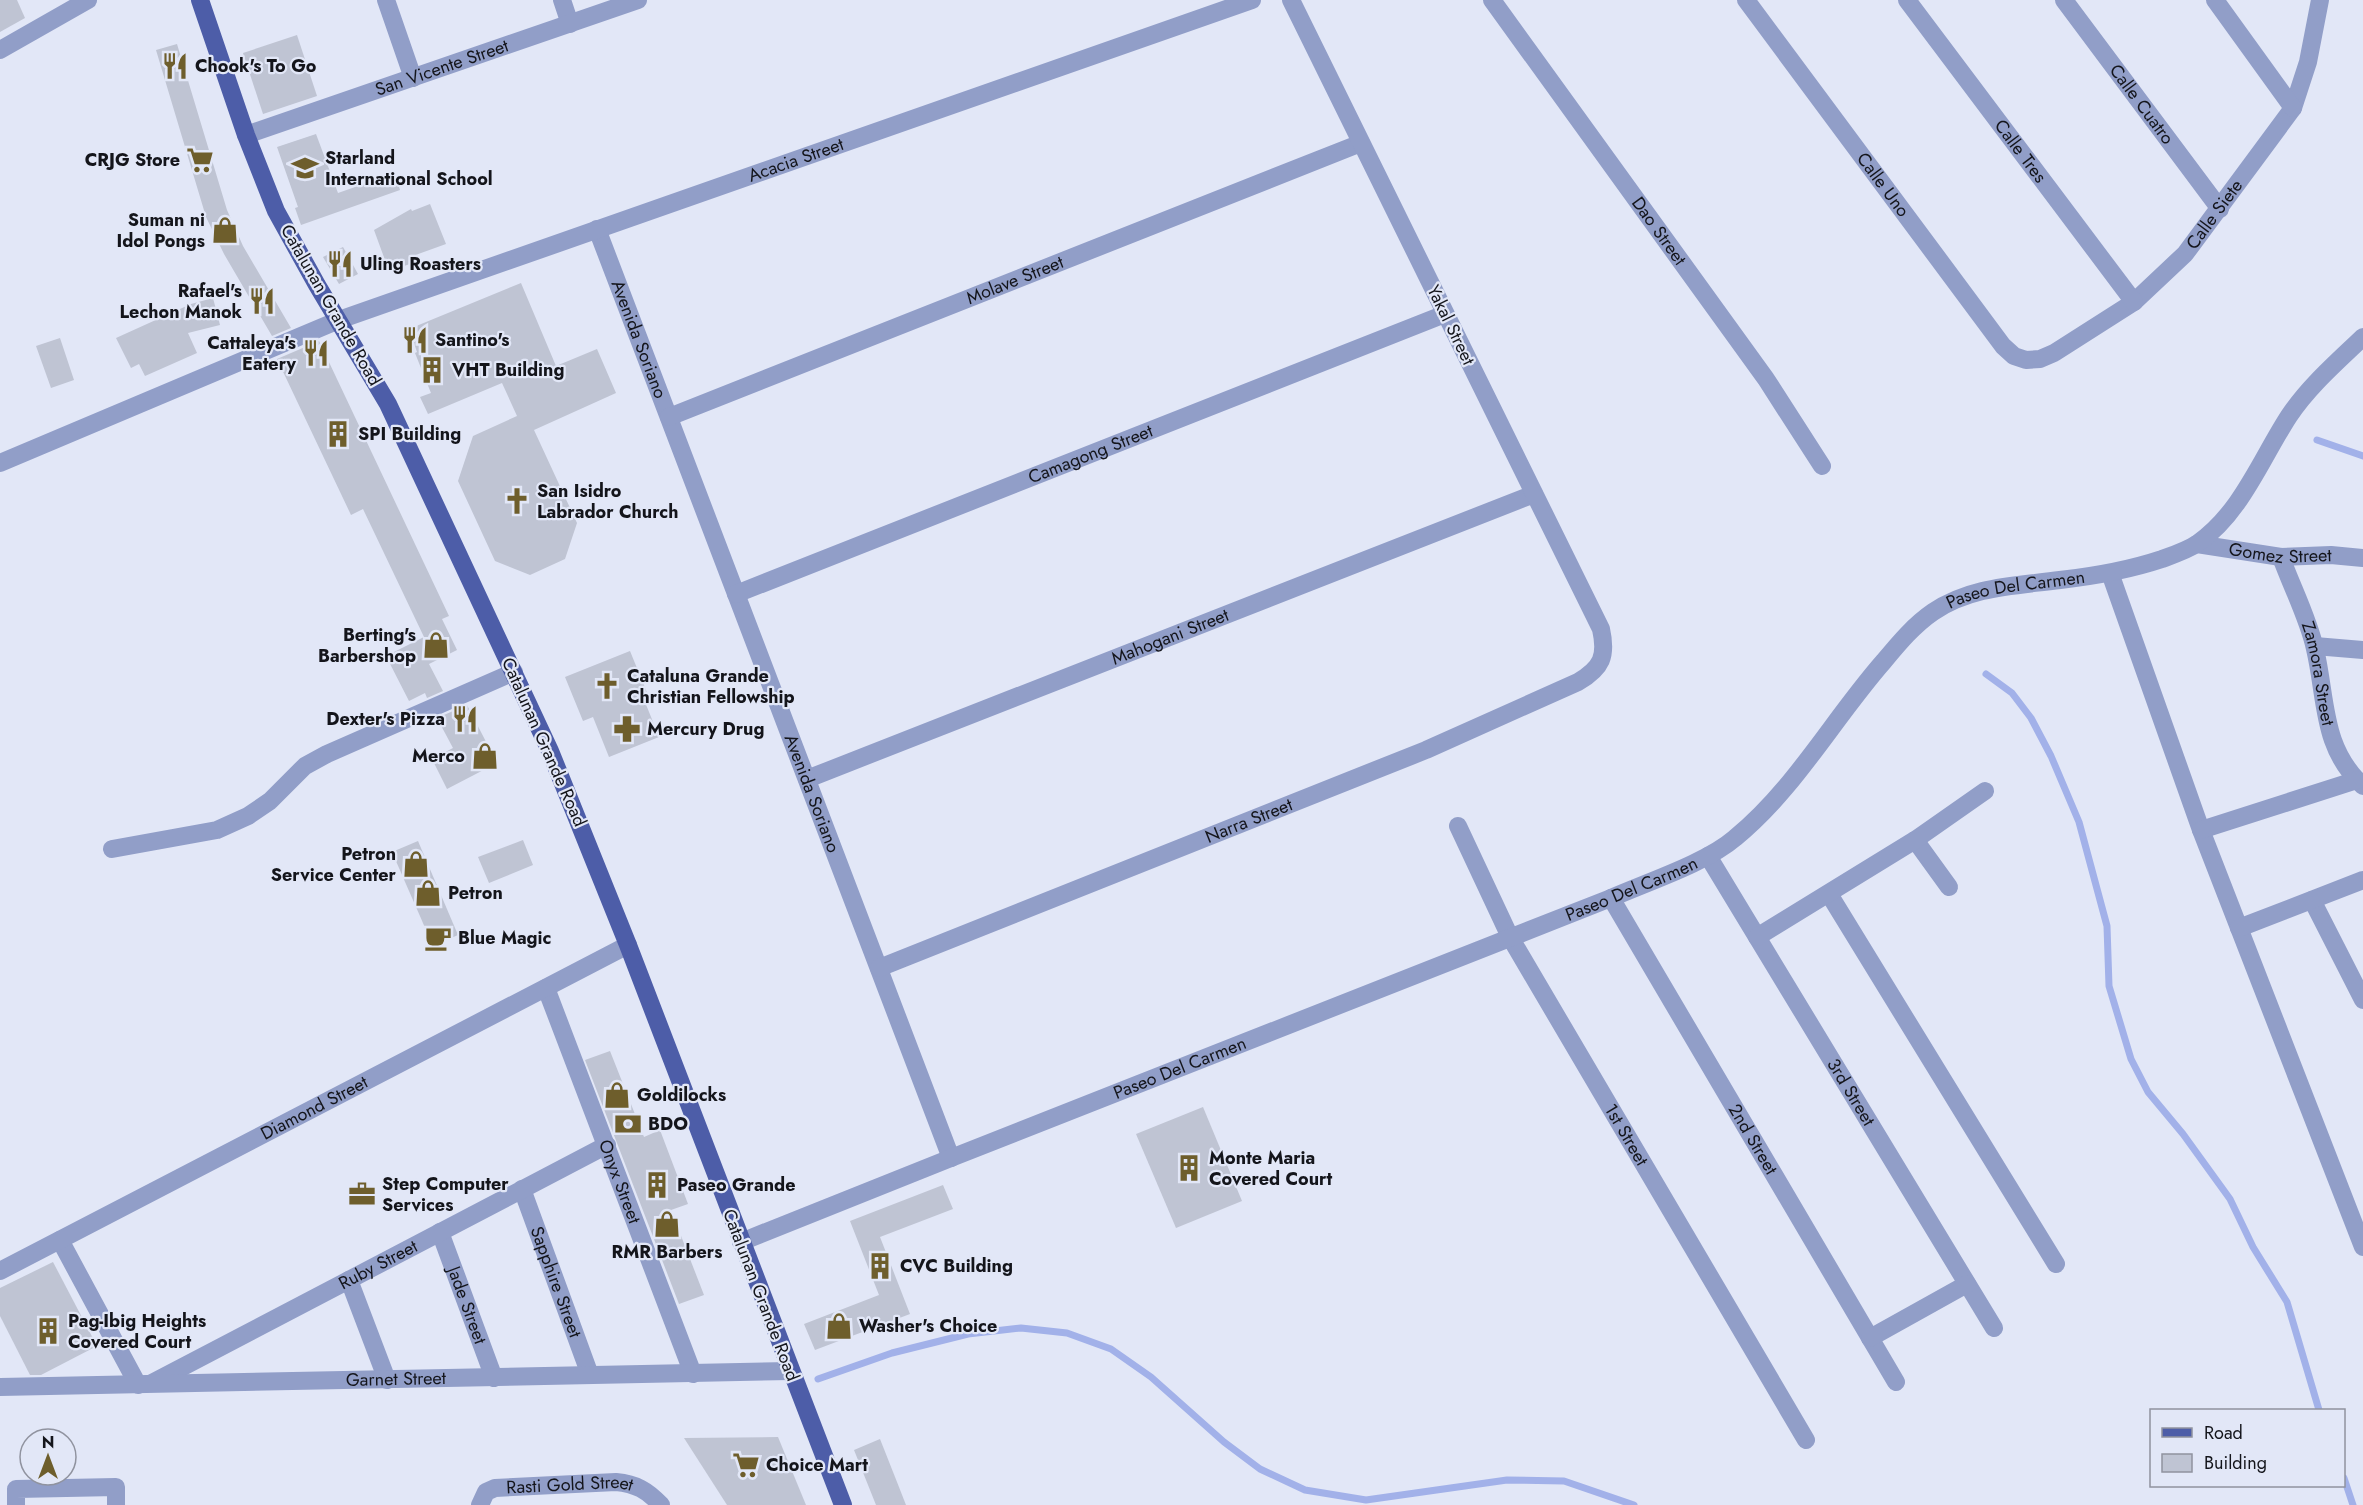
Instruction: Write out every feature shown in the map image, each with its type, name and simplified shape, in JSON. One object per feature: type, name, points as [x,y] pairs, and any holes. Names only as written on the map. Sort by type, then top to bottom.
[{"type":"main road","name":"Catalunan Grande Road","points":[[200,0],[246,135],[276,211],[317,285],[373,376],[405,437],[550,751],[628,945],[843,1505]]},
{"type":"street","points":[[0,50],[66,6],[88,0]]},
{"type":"street","points":[[386,0],[413,78]]},
{"type":"street","points":[[562,0],[570,24]]},
{"type":"street","name":"San Vicente Street","points":[[246,135],[638,0]]},
{"type":"street","name":"Acacia Street","points":[[0,463],[339,320],[1252,0]]},
{"type":"street","name":"Yakal Street","points":[[1291,0],[1601,629],[1604,653]]},
{"type":"street","name":"Dao Street","points":[[1492,0],[1766,379],[1822,466]]},
{"type":"street","name":"Calle Uno","points":[[1746,0],[2003,346],[2014,356],[2026,360]]},
{"type":"street","name":"Calle Tres","points":[[1907,0],[2134,302]]},
{"type":"street","name":"Calle Cuatro","points":[[2064,0],[2220,208]]},
{"type":"street","points":[[2215,0],[2292,108]]},
{"type":"street","name":"Calle Siete","points":[[2026,360],[2040,359],[2054,353],[2134,302],[2185,254],[2292,108],[2308,62],[2320,0]]},
{"type":"street","name":"Molave Street","points":[[669,417],[1361,143]]},
{"type":"street","name":"Avenida Soriano","points":[[597,230],[951,1158]]},
{"type":"street","name":"Camagong Street","points":[[736,594],[1445,314]]},
{"type":"street","name":"Paseo Del Carmen","points":[[741,1242],[1611,898],[1708,856],[1734,840],[1767,808],[1869,678],[1914,627],[1934,611],[1957,599],[2003,586],[2110,573],[2152,562],[2197,544],[2224,520],[2243,493],[2290,414],[2314,384],[2363,336]]},
{"type":"street","name":"Mahogani Street","points":[[807,779],[1534,494]]},
{"type":"street","name":"Gomez Street","points":[[2197,544],[2281,557],[2331,555],[2363,558]]},
{"type":"street","name":"Zamora Street","points":[[2281,557],[2315,646],[2331,739],[2340,758],[2360,783]]},
{"type":"street","points":[[2110,573],[2201,830],[2363,1247]]},
{"type":"street","points":[[2315,646],[2363,650]]},
{"type":"street","name":"Narra Street","points":[[879,968],[1426,750],[1578,682],[1591,674],[1601,663],[1604,653]]},
{"type":"street","points":[[112,849],[217,830],[248,816],[270,801],[305,766],[327,754],[514,672]]},
{"type":"street","points":[[2201,830],[2360,783]]},
{"type":"street","points":[[1757,937],[1915,840],[1985,791]]},
{"type":"street","name":"1st Street","points":[[1458,826],[1510,937],[1806,1440]]},
{"type":"street","points":[[1915,840],[1949,887]]},
{"type":"street","name":"3rd Street","points":[[1708,856],[1994,1328]]},
{"type":"street","points":[[2239,928],[2363,880]]},
{"type":"street","points":[[1829,894],[2056,1264]]},
{"type":"street","name":"2nd Street","points":[[1611,898],[1896,1382]]},
{"type":"street","points":[[2312,900],[2363,1000]]},
{"type":"street","name":"Diamond Street","points":[[0,1271],[628,945]]},
{"type":"street","name":"Onyx Street","points":[[546,988],[693,1374]]},
{"type":"street","name":"Ruby Street","points":[[143,1385],[607,1145]]},
{"type":"street","name":"Sapphire Street","points":[[522,1189],[590,1376]]},
{"type":"street","name":"Jade Street","points":[[440,1232],[494,1378]]},
{"type":"street","points":[[60,1240],[143,1385]]},
{"type":"street","points":[[349,1280],[387,1380]]},
{"type":"street","points":[[1870,1338],[1967,1284]]},
{"type":"street","name":"Garnet Street","points":[[0,1388],[791,1371]]},
{"type":"street","name":"Rasti Gold Street","points":[[480,1505],[486,1492],[495,1488],[616,1482],[630,1483],[644,1488],[661,1505]]},
{"type":"street","points":[[16,1505],[16,1489],[116,1487],[116,1505]]},
{"type":"building","points":[[0,0],[17,0],[25,18],[0,32]]},
{"type":"building","points":[[297,35],[317,96],[263,114],[243,53]]},
{"type":"building","points":[[177,44],[227,210],[243,246],[291,328],[272,336],[224,254],[206,217],[156,50]]},
{"type":"building","points":[[316,134],[338,193],[395,173],[400,190],[301,225],[295,208],[298,207],[277,147]]},
{"type":"building","points":[[430,204],[446,244],[410,257],[413,263],[389,271],[374,230],[411,209],[412,211]]},
{"type":"building","points":[[343,247],[358,274],[339,284],[323,257]]},
{"type":"building","points":[[521,283],[556,366],[597,349],[616,393],[534,430],[577,523],[565,559],[530,575],[495,561],[458,481],[473,436],[517,416],[502,383],[428,414],[420,397],[431,393],[415,353],[417,352],[409,329]]},
{"type":"building","points":[[213,298],[220,325],[188,333],[197,353],[145,376],[139,364],[131,368],[116,338],[191,304]]},
{"type":"building","points":[[60,338],[74,380],[51,388],[36,346]]},
{"type":"building","name":"SPI Building","points":[[319,341],[449,616],[442,619],[457,650],[429,664],[443,691],[427,698],[425,693],[409,701],[386,656],[424,637],[363,509],[351,515],[277,359]]},
{"type":"building","points":[[630,651],[648,695],[643,697],[659,737],[609,757],[593,717],[583,721],[565,677]]},
{"type":"building","points":[[467,705],[497,763],[447,789],[432,759],[453,748],[437,718]]},
{"type":"building","name":"Petron","points":[[523,840],[533,865],[489,883],[478,857]]},
{"type":"building","points":[[418,841],[458,935],[433,946],[392,852]]},
{"type":"building","name":"Paseo Grande","points":[[610,1051],[644,1137],[660,1130],[688,1204],[671,1210],[704,1295],[679,1304],[585,1060]]},
{"type":"building","name":"Monte Maria Covered Court","points":[[1203,1107],[1242,1201],[1176,1228],[1136,1134]]},
{"type":"building","name":"CVC Building","points":[[943,1185],[953,1209],[880,1237],[910,1314],[815,1350],[804,1324],[879,1295],[850,1221]]},
{"type":"building","name":"Pag-Ibig Heights Covered Court","points":[[53,1262],[97,1346],[41,1375],[30,1375],[0,1316],[0,1288]]},
{"type":"building","name":"Choice Mart","points":[[778,1437],[806,1505],[727,1505],[684,1438]]},
{"type":"building","points":[[880,1439],[906,1505],[876,1505],[854,1450]]},
{"type":"waterway","points":[[2317,440],[2363,456]]},
{"type":"waterway","points":[[1986,674],[2012,693],[2031,718],[2051,756],[2079,822],[2107,926],[2109,986],[2131,1059],[2148,1092],[2183,1134],[2230,1199],[2253,1247],[2287,1302],[2319,1409]]},
{"type":"waterway","points":[[818,1379],[892,1353],[968,1334],[1021,1328],[1067,1333],[1111,1349],[1151,1377],[1224,1442],[1260,1469],[1305,1490],[1366,1500],[1507,1480],[1564,1481],[1634,1505]]},
{"type":"waterway","points":[[2345,1481],[2353,1505]]},
{"type":"place","name":"Chook's To Go","points":[[175,66]]},
{"type":"place","name":"CRJG Store","points":[[200,160]]},
{"type":"place","name":"Starland International School","points":[[305,168]]},
{"type":"place","name":"Suman ni Idol Pongs","points":[[225,230]]},
{"type":"place","name":"Uling Roasters","points":[[340,264]]},
{"type":"place","name":"Rafael's Lechon Manok","points":[[262,301]]},
{"type":"place","name":"Santino's","points":[[415,340]]},
{"type":"place","name":"Cattaleya's Eatery","points":[[316,353]]},
{"type":"place","name":"VHT Building","points":[[432,370]]},
{"type":"place","name":"SPI Building","points":[[338,434]]},
{"type":"place","name":"San Isidro Labrador Church","points":[[517,501]]},
{"type":"place","name":"Berting's Barbershop","points":[[436,645]]},
{"type":"place","name":"Cataluna Grande Christian Fellowship","points":[[607,686]]},
{"type":"place","name":"Dexter's Pizza","points":[[465,719]]},
{"type":"place","name":"Mercury Drug","points":[[627,729]]},
{"type":"place","name":"Merco","points":[[485,756]]},
{"type":"place","name":"Petron Service Center","points":[[416,864]]},
{"type":"place","name":"Petron","points":[[428,893]]},
{"type":"place","name":"Blue Magic","points":[[438,938]]},
{"type":"place","name":"Goldilocks","points":[[617,1095]]},
{"type":"place","name":"BDO","points":[[628,1124]]},
{"type":"place","name":"Monte Maria Covered Court","points":[[1189,1168]]},
{"type":"place","name":"Paseo Grande","points":[[657,1185]]},
{"type":"place","name":"Step Computer Services","points":[[362,1194]]},
{"type":"place","name":"RMR Barbers","points":[[667,1224]]},
{"type":"place","name":"CVC Building","points":[[880,1266]]},
{"type":"place","name":"Washer's Choice","points":[[839,1326]]},
{"type":"place","name":"Pag-Ibig Heights Covered Court","points":[[48,1331]]},
{"type":"place","name":"Choice Mart","points":[[746,1465]]}]
